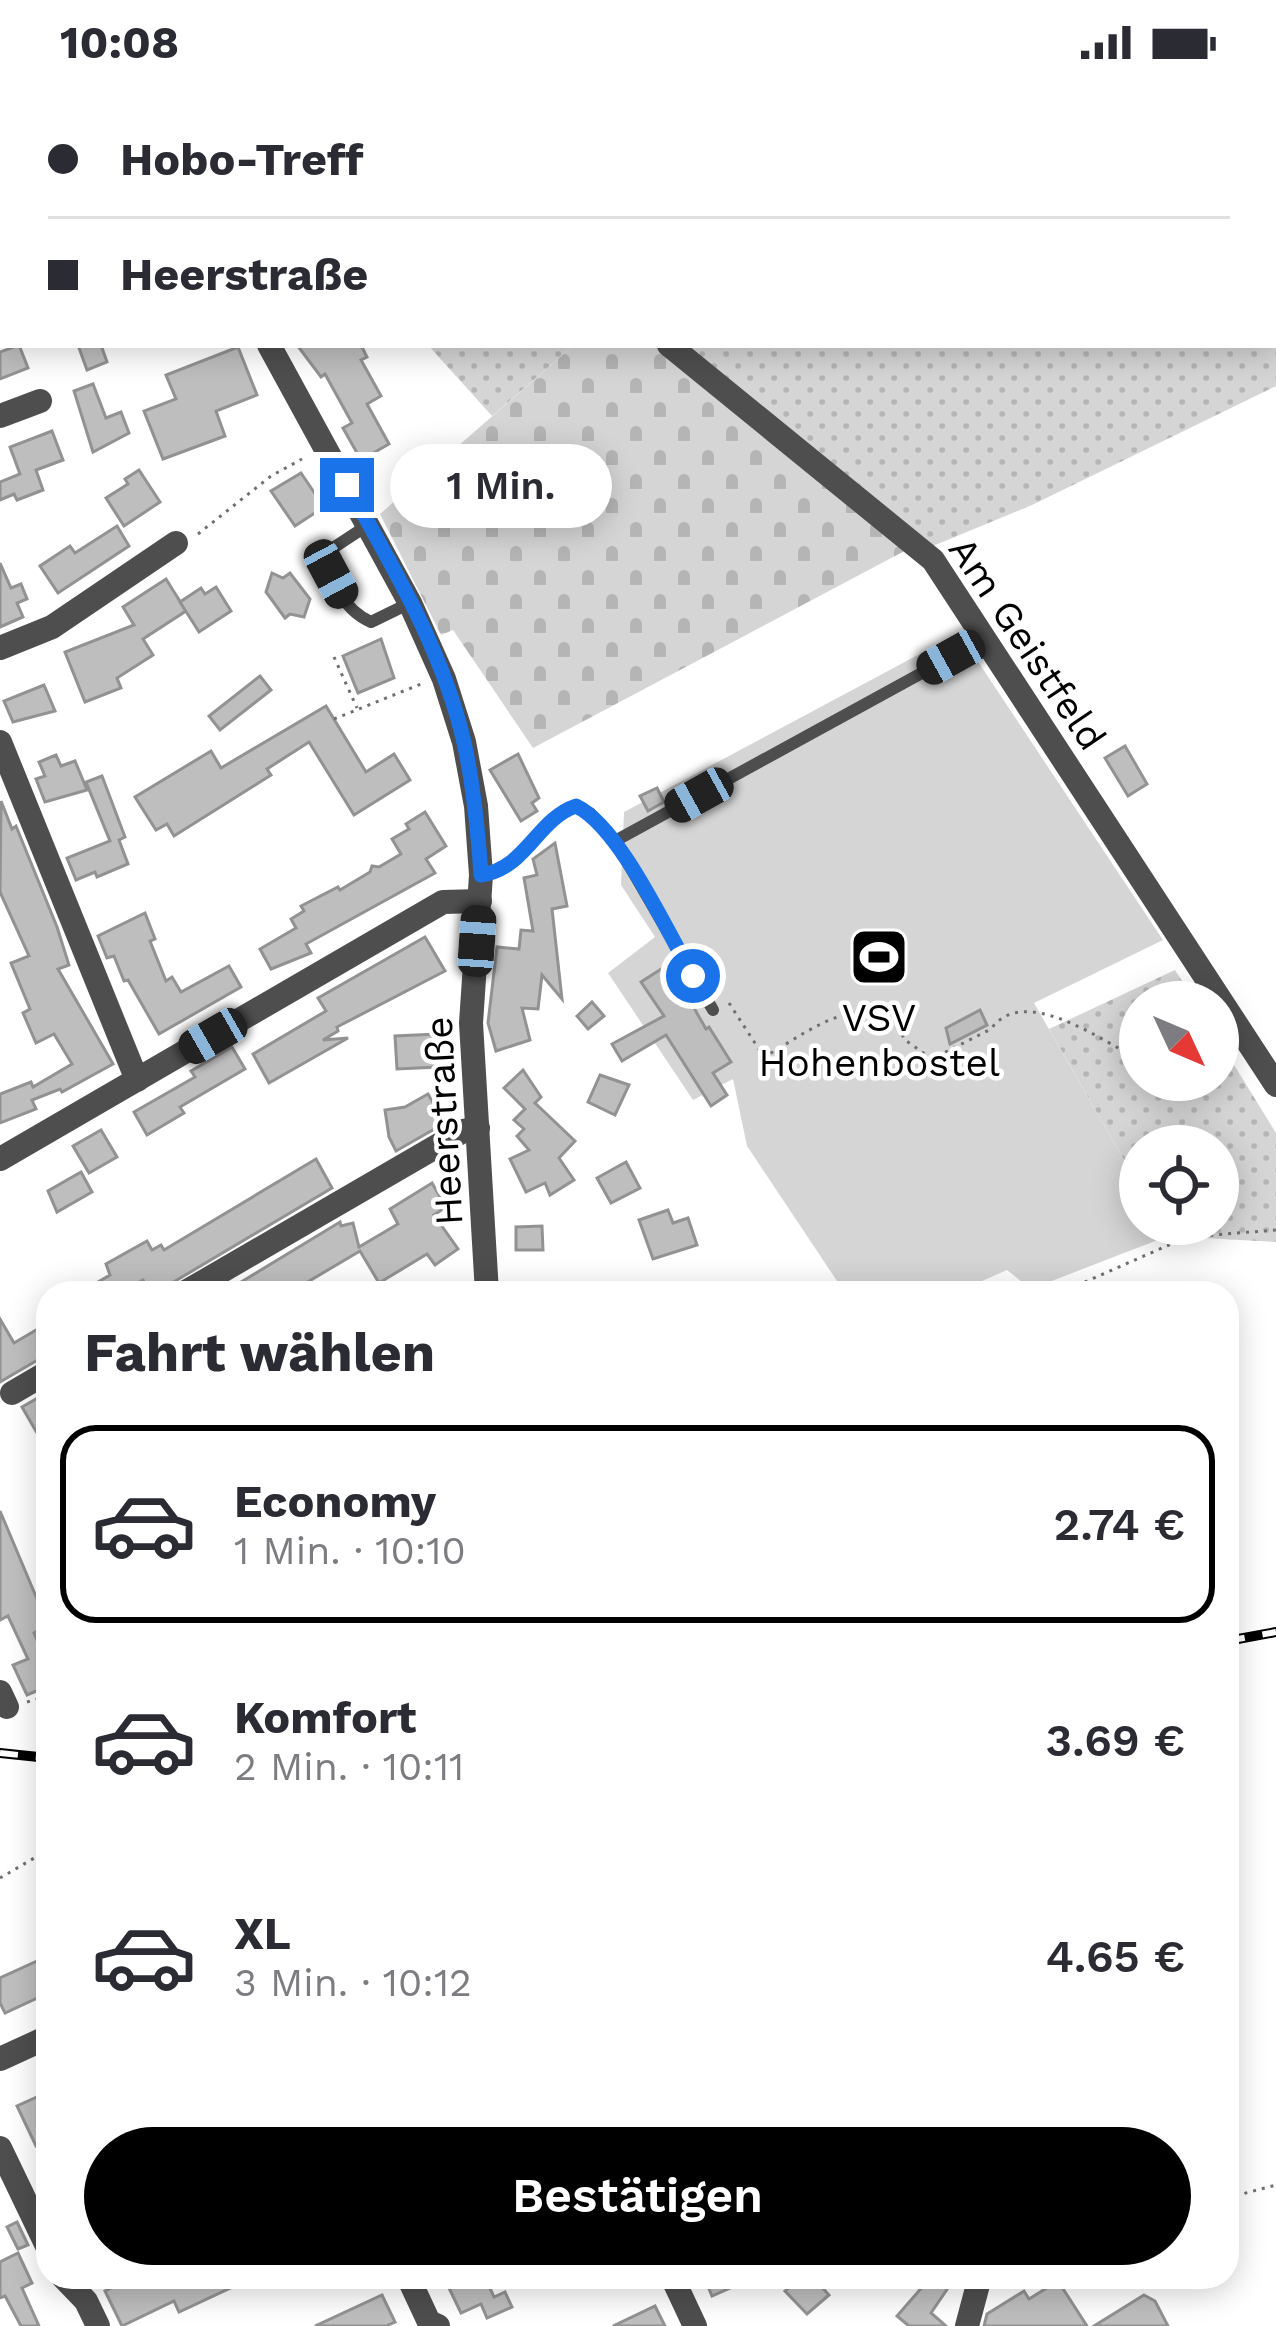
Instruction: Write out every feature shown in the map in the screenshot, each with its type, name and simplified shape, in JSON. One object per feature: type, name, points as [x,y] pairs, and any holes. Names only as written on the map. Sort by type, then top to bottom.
[{"type":"street","name":"Heerstraße","points":[[271,348],[410,603],[444,679],[464,742],[476,806],[480,888],[471,1023],[486,1281]]},
{"type":"street","name":"Am Geistfeld","points":[[673,348],[933,560],[1276,1085]]},
{"type":"street","points":[[0,416],[40,401]]},
{"type":"street","points":[[0,648],[52,627],[176,542]]},
{"type":"street","points":[[0,742],[137,1080]]},
{"type":"street","points":[[0,1159],[443,902],[480,888]]},
{"type":"street","points":[[205,1281],[463,1132],[478,1129]]},
{"type":"street","points":[[12,1393],[36,1379]]},
{"type":"street","points":[[0,2059],[36,2042]]},
{"type":"street","points":[[0,2148],[36,2223]]},
{"type":"street","points":[[74,2289],[98,2326]]},
{"type":"street","points":[[414,2289],[430,2325]]},
{"type":"street","points":[[678,2289],[695,2326]]},
{"type":"street","points":[[967,2326],[977,2289]]},
{"type":"lane","points":[[369,524],[329,550],[331,574],[352,613],[371,622],[410,603]]},
{"type":"lane","points":[[615,842],[951,657]]},
{"type":"lane","points":[[480,888],[524,854],[561,811],[576,806],[590,813],[615,842],[713,1010]]},
{"type":"path","points":[[176,542],[196,535],[271,476],[314,453]]},
{"type":"path","points":[[334,657],[357,710]]},
{"type":"path","points":[[334,719],[427,682]]},
{"type":"path","points":[[713,1010],[728,1001],[764,1057],[860,1009],[892,1016],[905,1040],[932,1059],[1020,1009],[1047,1013],[1119,1049]]},
{"type":"path","points":[[1087,1281],[1186,1237],[1276,1230]]},
{"type":"path","points":[[0,1878],[36,1857]]},
{"type":"path","points":[[1239,2195],[1276,2186]]},
{"type":"green space","points":[[431,348],[571,348],[492,416]]},
{"type":"green space","points":[[571,348],[666,348],[912,547],[533,748],[453,630],[441,635],[380,514]]},
{"type":"green space","points":[[687,348],[1276,348],[1276,386],[1032,505],[933,546]]},
{"type":"green space","name":"VSV Hohenbostel","points":[[959,633],[1163,940],[1034,1003],[1119,1151],[1119,1245],[1145,1245],[1052,1281],[1021,1281],[1007,1270],[982,1281],[837,1281],[747,1146],[733,1079],[693,1100],[608,973],[655,937],[621,885],[624,812]]},
{"type":"green space","points":[[1175,970],[1182,981],[1152,981]]},
{"type":"green space","points":[[1119,996],[1119,1101],[1239,1101],[1239,1073],[1276,1133],[1276,1242],[1239,1240],[1239,1125],[1119,1125],[1119,1151],[1049,1029]]},
{"type":"building","points":[[20,348],[28,368],[0,379],[0,352]]},
{"type":"building","points":[[79,348],[102,348],[107,362],[87,370]]},
{"type":"building","points":[[238,348],[257,395],[216,411],[225,436],[163,459],[144,411],[176,399],[166,375]]},
{"type":"building","points":[[299,348],[362,348],[367,357],[361,360],[381,396],[367,404],[389,444],[361,460],[343,428],[352,423],[325,374],[321,377]]},
{"type":"building","points":[[93,384],[106,418],[121,412],[129,433],[93,452],[74,391]]},
{"type":"building","points":[[52,431],[63,460],[36,470],[43,490],[17,500],[14,494],[0,500],[0,482],[20,474],[10,447]]},
{"type":"building","points":[[139,470],[160,502],[124,526],[106,498]]},
{"type":"building","points":[[301,473],[324,507],[295,526],[271,491]]},
{"type":"building","points":[[117,526],[129,546],[58,593],[40,566],[70,546],[75,553]]},
{"type":"building","points":[[0,563],[11,588],[21,584],[27,599],[17,603],[23,617],[0,627]]},
{"type":"building","points":[[272,573],[283,578],[290,573],[310,599],[304,617],[290,614],[285,618],[266,592]]},
{"type":"building","points":[[166,579],[186,611],[143,639],[153,655],[117,678],[121,688],[85,702],[65,652],[134,625],[123,607]]},
{"type":"building","points":[[216,587],[231,611],[199,632],[180,602],[201,588],[205,594]]},
{"type":"building","points":[[381,639],[394,678],[358,693],[343,656]]},
{"type":"building","points":[[260,676],[271,690],[220,730],[209,716]]},
{"type":"building","points":[[44,685],[55,711],[13,722],[4,701]]},
{"type":"building","points":[[326,706],[366,772],[394,754],[410,780],[354,815],[309,742],[267,769],[271,775],[174,836],[167,824],[156,830],[135,797],[211,751],[221,768]]},
{"type":"building","points":[[1125,746],[1147,784],[1128,796],[1105,758]]},
{"type":"building","points":[[518,754],[539,798],[532,803],[537,811],[521,821],[490,770]]},
{"type":"building","points":[[56,755],[61,766],[75,761],[87,790],[45,802],[36,779],[45,776],[39,762]]},
{"type":"building","points":[[102,776],[125,837],[119,840],[128,864],[76,880],[67,858],[110,841],[86,782]]},
{"type":"building","points":[[657,788],[664,802],[648,811],[640,796]]},
{"type":"building","points":[[1,801],[57,927],[69,965],[58,969],[113,1064],[62,1092],[32,1100],[36,1109],[0,1123],[0,1094],[31,1082],[33,1087],[72,1064],[54,1034],[36,1043],[23,1013],[30,1009],[11,963],[29,956],[0,892]]},
{"type":"building","points":[[425,812],[446,846],[426,859],[435,873],[306,944],[311,953],[271,969],[260,949],[296,928],[291,919],[304,911],[301,906],[340,890],[372,866],[379,867],[401,854],[392,839]]},
{"type":"building","points":[[555,843],[567,906],[552,909],[562,999],[542,975],[538,1009],[522,1008],[530,1040],[496,1051],[488,1023],[497,947],[519,949],[521,930],[533,931],[524,878],[537,875],[533,859]]},
{"type":"building","points":[[145,913],[166,981],[172,977],[181,992],[229,966],[241,987],[159,1034],[128,980],[124,981],[114,956],[107,958],[98,936]]},
{"type":"building","points":[[425,937],[445,971],[337,1027],[338,1031],[323,1040],[348,1038],[269,1083],[253,1054],[326,1011],[318,998]]},
{"type":"building","points":[[669,964],[731,1062],[713,1073],[727,1095],[711,1106],[666,1035],[622,1061],[612,1044],[664,1016],[641,982]]},
{"type":"building","points":[[592,1002],[604,1016],[588,1029],[577,1016]]},
{"type":"building","points":[[980,1010],[987,1025],[950,1044],[946,1028]]},
{"type":"building","points":[[437,1034],[439,1067],[397,1069],[395,1036]]},
{"type":"building","points":[[232,1047],[245,1069],[180,1107],[184,1113],[147,1135],[134,1112],[195,1077],[191,1071]]},
{"type":"building","points":[[523,1070],[541,1097],[535,1103],[575,1141],[559,1158],[574,1180],[550,1195],[545,1183],[526,1192],[510,1159],[529,1150],[517,1136],[524,1129],[514,1120],[525,1109],[504,1088]]},
{"type":"building","points":[[600,1075],[629,1085],[615,1115],[588,1102]]},
{"type":"building","points":[[428,1094],[445,1123],[396,1151],[385,1110],[405,1107]]},
{"type":"building","points":[[101,1130],[117,1157],[89,1173],[73,1146]]},
{"type":"building","points":[[316,1159],[332,1188],[175,1281],[100,1281],[110,1275],[106,1264],[147,1241],[152,1250],[161,1245],[164,1250]]},
{"type":"building","points":[[626,1162],[640,1188],[611,1203],[597,1178]]},
{"type":"building","points":[[81,1172],[92,1192],[57,1212],[48,1191]]},
{"type":"building","points":[[432,1183],[446,1207],[434,1215],[458,1249],[435,1265],[427,1254],[382,1281],[378,1281],[360,1251],[309,1281],[243,1281],[340,1222],[341,1226],[353,1223],[359,1247],[398,1224],[390,1209]]},
{"type":"building","points":[[668,1210],[673,1223],[688,1218],[697,1245],[653,1259],[639,1220]]},
{"type":"building","points":[[542,1226],[543,1250],[516,1250],[516,1227]]},
{"type":"building","points":[[0,1319],[14,1343],[36,1330],[36,1361],[0,1382]]},
{"type":"building","points":[[36,1399],[36,1431],[22,1407]]},
{"type":"building","points":[[0,1511],[36,1596],[36,1691],[27,1695],[13,1665],[28,1659],[8,1616],[0,1620]]},
{"type":"building","points":[[36,1962],[36,1999],[5,2013],[0,1978]]},
{"type":"building","points":[[36,2097],[36,2146],[17,2106]]},
{"type":"building","points":[[17,2222],[28,2245],[18,2249],[7,2227]]},
{"type":"building","points":[[18,2253],[32,2283],[22,2288],[39,2326],[21,2326],[5,2296],[0,2298],[0,2262]]},
{"type":"building","points":[[228,2289],[179,2312],[174,2301],[122,2326],[105,2291]]},
{"type":"building","points":[[449,2289],[490,2289],[494,2297],[505,2292],[512,2307],[487,2318],[481,2304],[461,2313]]},
{"type":"building","points":[[824,2289],[829,2295],[807,2314],[785,2291]]},
{"type":"building","points":[[921,2289],[947,2289],[931,2313],[946,2326],[909,2326],[897,2316]]},
{"type":"building","points":[[1045,2289],[1063,2289],[1087,2326],[984,2326],[987,2314],[1024,2291],[1029,2299]]},
{"type":"building","points":[[382,2295],[395,2322],[315,2326]]},
{"type":"building","points":[[1144,2295],[1155,2301],[1168,2326],[1094,2326]]},
{"type":"building","points":[[655,2306],[665,2326],[613,2326]]},
{"type":"railway","points":[[1239,1639],[1276,1632]]},
{"type":"railway","points":[[0,1753],[36,1757]]},
{"type":"place","name":"VSV Hohenbostel","points":[[879,957]]},
{"type":"route","points":[[347,485],[444,679],[464,742],[476,806],[481,875],[505,868],[524,854],[561,811],[576,806],[590,813],[615,842],[693,976]]}]
